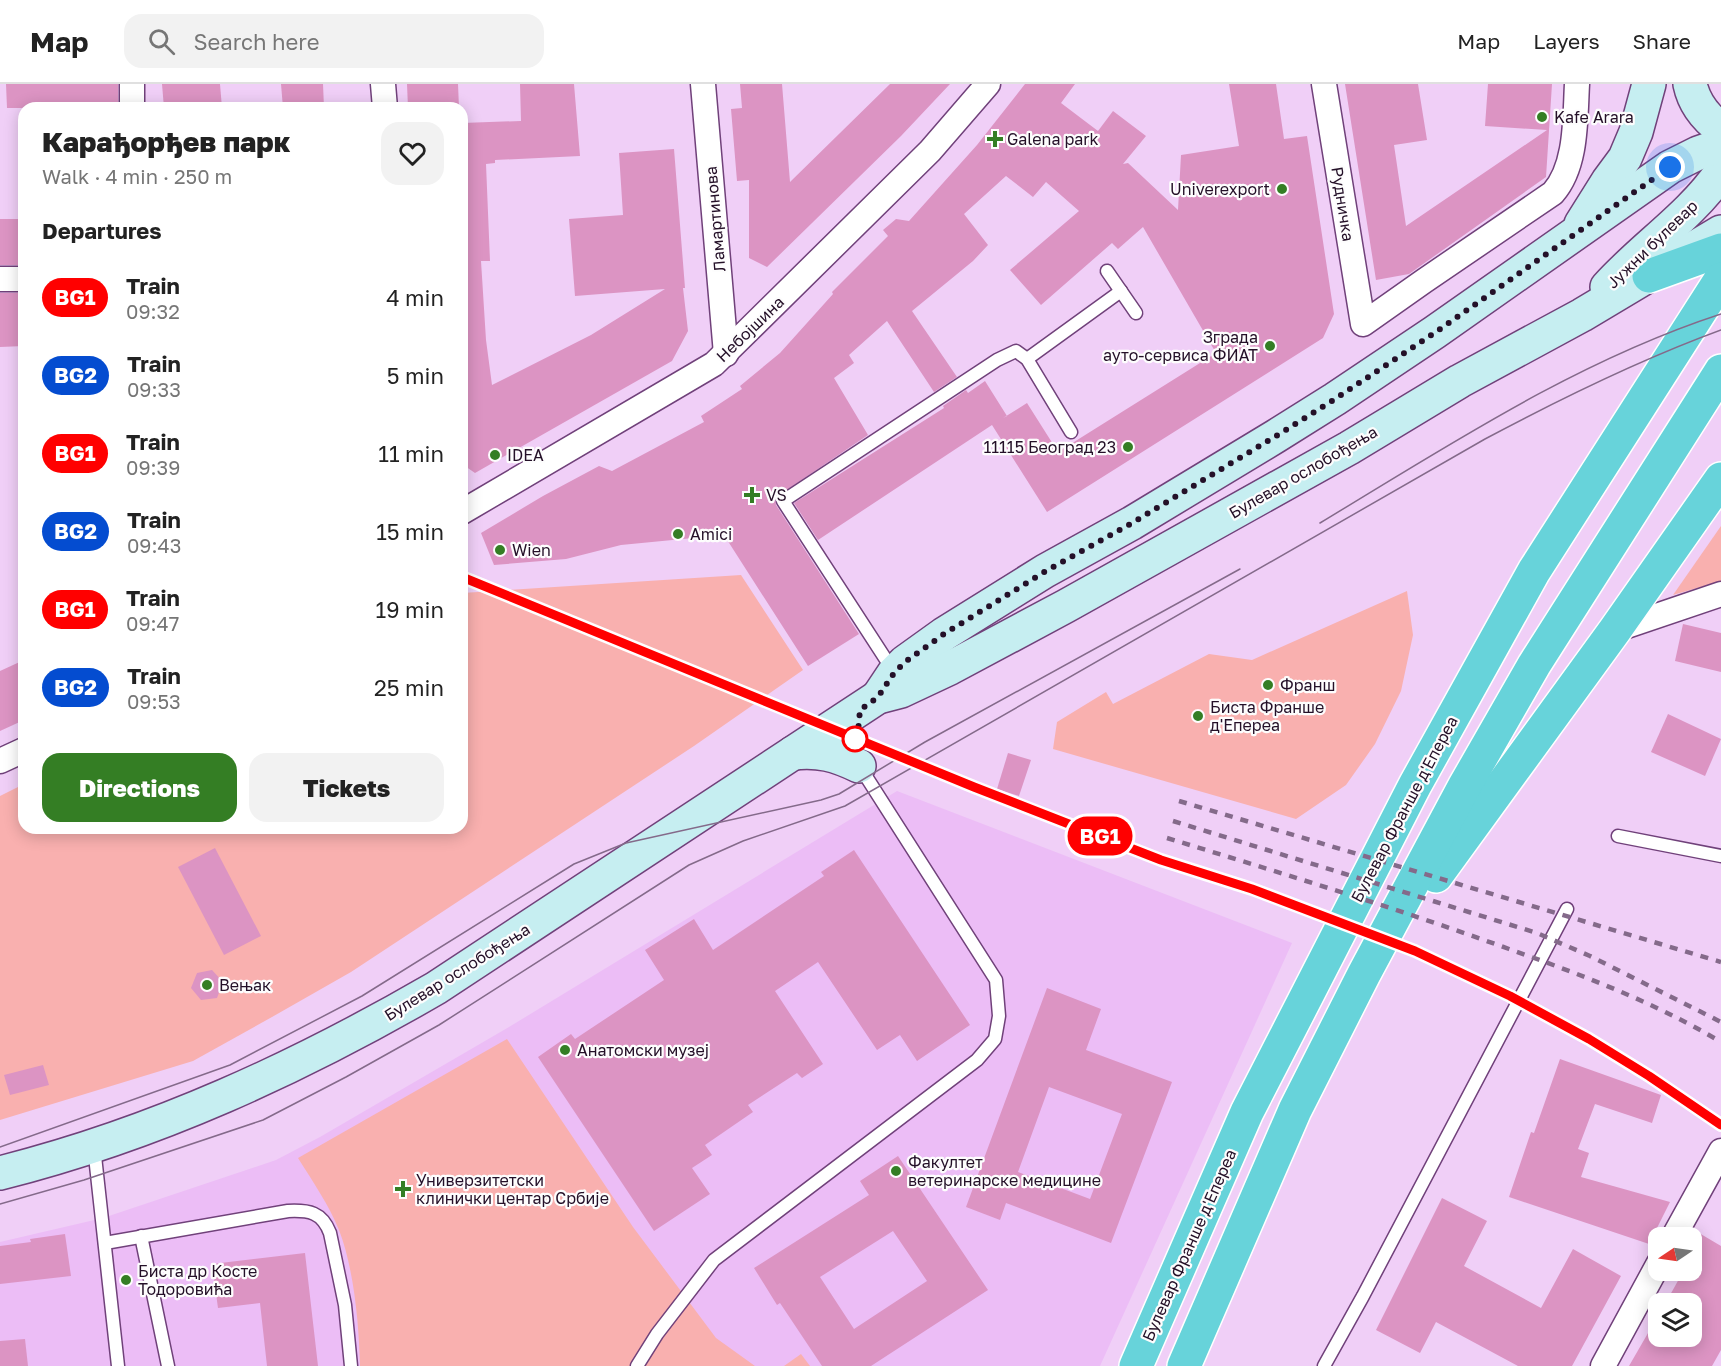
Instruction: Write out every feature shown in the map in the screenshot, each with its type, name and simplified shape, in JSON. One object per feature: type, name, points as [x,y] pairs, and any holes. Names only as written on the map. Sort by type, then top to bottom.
[{"type":"highway","points":[[1648,276],[1721,250]]},
{"type":"highway","name":"Булевар Франше д'Епереа","points":[[1136,1366],[1247,1112],[1415,785],[1534,571],[1721,279]]},
{"type":"highway","points":[[1184,1366],[1295,1110],[1364,974],[1464,787],[1534,665],[1721,371]]},
{"type":"highway","points":[[1364,974],[1615,630],[1721,479]]},
{"type":"main road","points":[[1574,236],[1625,158],[1636,132],[1649,84]]},
{"type":"main road","points":[[1690,84],[1698,105],[1710,121],[1721,129]]},
{"type":"main road","name":"Булевар ослобођења","points":[[0,1173],[94,1146],[172,1119],[366,1029],[436,988],[793,753],[877,693],[905,662],[944,634],[1335,399],[1436,332],[1670,167],[1721,145]]},
{"type":"main road","name":"Јужни булевар","points":[[1582,315],[1624,268],[1688,212],[1721,172]]},
{"type":"main road","name":"Булевар ослобођења","points":[[877,693],[900,691],[1066,606],[1349,447],[1460,381],[1582,315],[1721,232]]},
{"type":"main road","points":[[793,753],[812,751],[823,753],[859,766],[857,743],[877,693]]},
{"type":"street","points":[[132,84],[132,102]]},
{"type":"street","points":[[383,84],[384,102]]},
{"type":"street","name":"Ламартинова","points":[[703,84],[726,354]]},
{"type":"street","name":"Небојшина","points":[[468,509],[687,381],[726,354],[930,151],[988,84]]},
{"type":"street","name":"Рудничка","points":[[1324,84],[1363,324],[1553,193],[1561,184],[1570,162],[1577,84]]},
{"type":"street","points":[[0,279],[18,279]]},
{"type":"street","points":[[1615,630],[1721,594]]},
{"type":"street","points":[[0,761],[18,753]]},
{"type":"street","points":[[1679,1227],[1721,1150]]},
{"type":"street","points":[[1603,1366],[1649,1281]]},
{"type":"lane","points":[[1107,271],[1136,313]]},
{"type":"lane","points":[[1027,359],[1121,291]]},
{"type":"lane","points":[[877,693],[783,501],[997,360],[1016,351],[1027,359],[1071,432]]},
{"type":"lane","points":[[637,1366],[657,1334],[714,1260],[977,1060],[995,1039],[999,1016],[996,980],[859,766]]},
{"type":"lane","points":[[1618,836],[1721,856]]},
{"type":"lane","points":[[1324,1366],[1567,909]]},
{"type":"lane","points":[[94,1146],[118,1366]]},
{"type":"lane","points":[[105,1242],[288,1211],[303,1210],[318,1214],[327,1223],[330,1233],[345,1305],[351,1366]]},
{"type":"lane","points":[[141,1236],[168,1366]]},
{"type":"shaded area","points":[[1721,526],[1721,581],[1673,595]]},
{"type":"shaded area","points":[[741,575],[803,670],[694,746],[351,972],[272,1017],[193,1061],[0,1120],[0,796],[18,787],[18,834],[468,834],[468,593]]},
{"type":"shaded area","points":[[1407,591],[1413,635],[1401,691],[1375,744],[1346,785],[1296,819],[1053,749],[1057,722],[1106,692],[1113,704],[1209,654],[1252,660]]},
{"type":"shaded area","name":"Факултет ветеринарске медицине","points":[[897,791],[1292,943],[1100,1366],[0,1366],[0,1242],[103,1218],[276,1160],[320,1137],[509,1027]]},
{"type":"shaded area","points":[[507,1039],[633,1227],[716,1338],[755,1366],[360,1366],[355,1297],[344,1245],[330,1212],[298,1158]]},
{"type":"shaded area","points":[[801,1354],[810,1366],[784,1366]]},
{"type":"building","points":[[6,84],[118,84],[118,102],[18,102],[18,108],[7,108]]},
{"type":"building","points":[[162,84],[220,84],[222,102],[164,102]]},
{"type":"building","points":[[281,84],[323,84],[324,102],[282,102]]},
{"type":"building","points":[[407,84],[458,84],[459,102],[408,102]]},
{"type":"building","points":[[520,84],[574,84],[580,156],[495,160],[495,163],[486,164],[490,261],[481,261],[486,340],[492,385],[591,335],[665,289],[575,296],[569,219],[623,215],[619,153],[674,149],[688,331],[672,361],[475,473],[468,468],[468,123],[521,121]]},
{"type":"building","points":[[740,84],[782,84],[790,182],[890,84],[950,84],[901,136],[767,267],[749,258],[749,180],[737,181],[731,109],[742,108]]},
{"type":"building","points":[[1025,84],[1075,84],[1061,103],[1098,131],[1113,111],[1146,136],[1123,164],[1128,163],[1178,210],[1181,155],[1239,146],[1229,84],[1276,84],[1284,139],[1307,136],[1334,314],[1323,338],[1047,512],[992,425],[818,540],[794,503],[944,408],[943,406],[966,390],[968,393],[985,381],[1007,416],[1027,403],[1058,452],[1216,353],[1143,227],[1118,249],[1112,243],[1041,305],[1010,270],[1079,211],[1046,182],[1033,197],[1006,176],[964,214],[988,245],[973,261],[912,311],[957,377],[934,392],[887,321],[849,355],[854,363],[834,378],[868,435],[775,498],[776,505],[859,634],[808,666],[724,535],[621,545],[566,559],[494,565],[481,533],[599,466],[612,471],[704,422],[701,416],[742,389],[740,386],[780,353],[833,294],[832,292],[888,236],[883,230],[896,219],[909,221],[977,145]]},
{"type":"building","points":[[1345,84],[1418,84],[1427,140],[1394,145],[1406,226],[1547,130],[1485,126],[1488,84],[1552,84],[1546,177],[1409,274],[1376,280]]},
{"type":"building","points":[[0,219],[18,219],[18,265],[0,265]]},
{"type":"building","points":[[0,293],[18,293],[18,346],[0,347]]},
{"type":"building","points":[[1683,624],[1721,633],[1721,672],[1675,661]]},
{"type":"building","points":[[18,663],[18,723],[0,731],[0,671]]},
{"type":"building","points":[[1668,714],[1721,739],[1705,776],[1651,752]]},
{"type":"building","points":[[1008,753],[1031,760],[1019,796],[997,789]]},
{"type":"building","points":[[215,848],[261,936],[224,955],[178,867]]},
{"type":"building","points":[[854,850],[970,1025],[917,1061],[900,1035],[877,1050],[818,962],[775,991],[823,1064],[802,1078],[797,1073],[748,1105],[753,1112],[705,1145],[712,1155],[692,1168],[710,1194],[654,1231],[538,1057],[571,1034],[575,1039],[664,980],[645,950],[694,919],[713,950],[824,876],[821,872]]},
{"type":"building","name":"Вењак","points":[[212,970],[223,982],[217,998],[201,1000],[191,988],[197,973]]},
{"type":"building","points":[[1047,988],[1101,1009],[1086,1050],[1172,1082],[1111,1243],[1006,1203],[1000,1220],[966,1207]],"holes":[[[1049,1087],[1122,1114],[1090,1199],[1018,1172]]]},
{"type":"building","points":[[1560,1059],[1661,1095],[1652,1123],[1595,1104],[1578,1149],[1589,1153],[1581,1177],[1670,1202],[1658,1227],[1648,1227],[1648,1244],[1509,1197],[1531,1132],[1534,1133]]},
{"type":"building","points":[[43,1065],[49,1085],[10,1095],[4,1075]]},
{"type":"building","points":[[898,1156],[988,1290],[871,1366],[822,1366],[780,1303],[777,1305],[754,1268],[869,1195],[860,1181]],"holes":[[[893,1231],[927,1281],[854,1329],[820,1277]]]},
{"type":"building","points":[[1442,1198],[1487,1221],[1464,1266],[1541,1308],[1573,1249],[1621,1276],[1572,1366],[1518,1366],[1436,1322],[1420,1353],[1376,1330]]},
{"type":"building","points":[[65,1234],[71,1276],[0,1284],[0,1246]]},
{"type":"building","points":[[1702,1235],[1721,1246],[1721,1350],[1712,1366],[1629,1366],[1648,1333],[1648,1347],[1702,1347],[1702,1293],[1671,1293],[1678,1281],[1702,1281]]},
{"type":"building","points":[[305,1253],[318,1366],[267,1366],[260,1303],[218,1308],[212,1264]]},
{"type":"building","points":[[25,1339],[28,1366],[0,1366],[0,1341]]},
{"type":"tram line","points":[[1320,523],[1466,435],[1565,380],[1668,333],[1721,314]]},
{"type":"tram line","points":[[0,1204],[84,1180],[263,1120],[439,1025],[689,865],[743,841],[845,806],[1485,439],[1601,380],[1721,330]]},
{"type":"tram line","points":[[0,1147],[230,1065],[362,996],[574,864],[626,843],[821,800],[839,794],[925,742],[1240,569]]},
{"type":"railway","points":[[1179,801],[1721,962]]},
{"type":"railway","points":[[1173,821],[1537,933],[1590,956],[1721,1022]]},
{"type":"railway","points":[[1167,838],[1381,905],[1536,959],[1644,1002],[1721,1042]]},
{"type":"railway","points":[[1161,860],[1339,920],[1422,953],[1542,1012],[1605,1048],[1721,1125]]},
{"type":"train","name":"BG1","points":[[468,579],[974,787],[1161,860],[1252,889],[1376,935],[1450,966],[1589,1039],[1721,1125]]},
{"type":"place","name":"Kafe Arara","points":[[1542,117]]},
{"type":"place","name":"Galena park","points":[[995,139]]},
{"type":"place","name":"Univerexport","points":[[1282,189]]},
{"type":"place","name":"Зграда ауто-сервиса ФИАТ","points":[[1270,346]]},
{"type":"place","name":"11115 Београд 23","points":[[1128,447]]},
{"type":"place","name":"IDEA","points":[[495,455]]},
{"type":"place","name":"VS","points":[[752,495]]},
{"type":"place","name":"Amici","points":[[678,534]]},
{"type":"place","name":"Wien","points":[[500,550]]},
{"type":"place","name":"Франш","points":[[1268,685]]},
{"type":"place","name":"Биста Франше д'Епереа","points":[[1198,716]]},
{"type":"place","name":"Вењак","points":[[207,985]]},
{"type":"place","name":"Анатомски музеј","points":[[565,1050]]},
{"type":"place","name":"Факултет ветеринарске медицине","points":[[896,1171]]},
{"type":"place","name":"Универзитетски клинички центар Србије","points":[[403,1189]]},
{"type":"place","name":"Биста др Косте Тодоровића","points":[[126,1280]]},
{"type":"route","points":[[855,739],[857,743],[860,710],[878,697],[894,673],[905,662],[944,634],[1335,399],[1436,332],[1670,167]]}]
